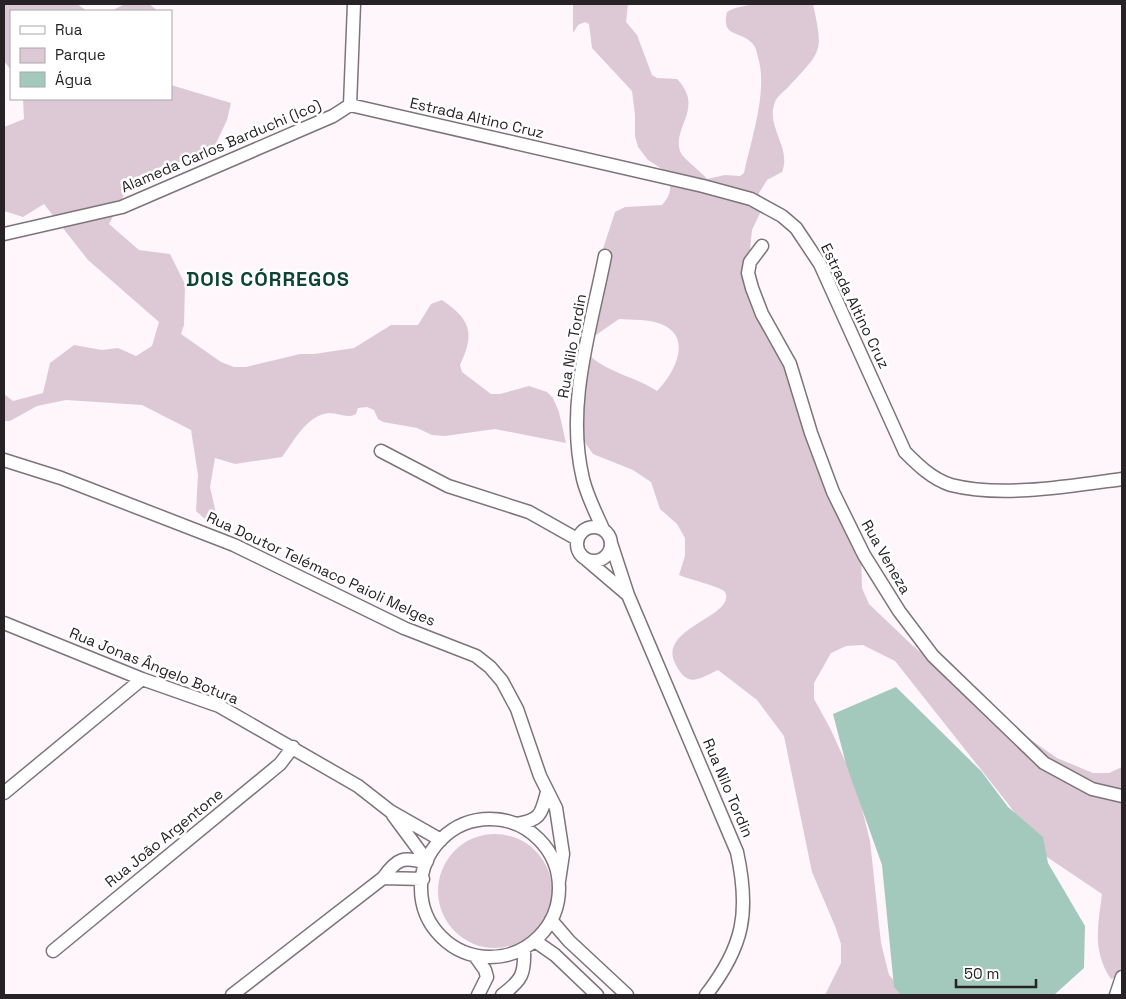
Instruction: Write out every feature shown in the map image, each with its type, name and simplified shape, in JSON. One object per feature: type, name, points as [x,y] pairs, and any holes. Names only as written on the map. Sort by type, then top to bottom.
[{"type":"street","points":[[350,105],[354,4]]},
{"type":"street","name":"Alameda Carlos Barduchi (Ico)","points":[[4,234],[122,207],[333,116],[350,105]]},
{"type":"street","name":"Estrada Altino Cruz","points":[[350,105],[694,184],[751,199],[782,216],[796,228],[820,264],[905,452],[927,473],[951,484],[995,490],[1060,488],[1122,478]]},
{"type":"street","name":"Rua Veneza","points":[[762,246],[750,262],[748,273],[752,288],[762,314],[790,364],[811,434],[833,492],[864,555],[899,611],[933,656],[1044,763],[1092,789],[1122,796]]},
{"type":"street","name":"Rua Nilo Tordin","points":[[603,529],[583,481],[576,423],[578,392],[605,256]]},
{"type":"street","points":[[381,451],[448,486],[529,512],[577,539]]},
{"type":"street","name":"Rua Doutor Telémaco Paioli Melges","points":[[4,460],[62,478],[234,545],[404,628],[476,656],[502,681],[517,709],[547,792],[556,808],[563,854],[559,881]]},
{"type":"street","points":[[598,527],[603,529],[610,538],[611,543],[608,554],[598,560],[587,560],[578,552],[577,539],[586,528],[598,527]]},
{"type":"street","name":"Rua Nilo Tordin","points":[[611,543],[628,595],[737,852],[743,881],[742,928],[733,951],[706,995]]},
{"type":"street","name":"Rua Nilo Tordin","points":[[587,560],[628,595]]},
{"type":"street","name":"Rua Jonas Ângelo Botura","points":[[4,623],[142,679],[219,706],[358,786],[390,811],[441,840]]},
{"type":"street","points":[[4,793],[142,679]]},
{"type":"street","name":"Rua João Argentone","points":[[53,951],[280,764],[293,747]]},
{"type":"street","points":[[517,824],[537,818],[541,814],[547,792]]},
{"type":"street","name":"Rua Jonas Ângelo Botura","points":[[390,811],[427,862]]},
{"type":"street","points":[[484,819],[501,820],[517,824],[532,833],[544,845],[554,862],[559,881],[558,901],[552,920],[535,940],[524,948],[500,957],[476,956],[457,949],[449,943],[430,921],[423,903],[422,880],[427,862],[441,840],[452,831],[467,823],[484,819]]},
{"type":"street","points":[[232,995],[383,878],[394,863],[410,858],[427,862]]},
{"type":"street","points":[[383,878],[422,880]]},
{"type":"street","points":[[552,920],[569,941],[627,995]]},
{"type":"street","points":[[535,940],[556,956],[597,995]]},
{"type":"street","points":[[502,995],[515,985],[523,973],[524,948]]},
{"type":"street","points":[[476,956],[487,977],[478,995]]},
{"type":"street","points":[[1116,995],[1122,977]]},
{"type":"green space","points":[[4,4],[77,4],[86,10],[10,10],[10,69],[4,61]]},
{"type":"green space","points":[[125,4],[149,4],[157,10],[113,10]]},
{"type":"green space","points":[[573,4],[628,4],[626,22],[637,35],[652,75],[657,78],[677,79],[685,89],[688,108],[680,134],[680,151],[707,179],[725,175],[740,176],[744,173],[760,102],[761,74],[756,49],[747,39],[729,30],[726,20],[727,12],[735,8],[756,4],[813,4],[819,41],[818,49],[809,64],[775,102],[773,120],[782,145],[784,163],[782,172],[767,180],[759,193],[761,211],[752,230],[750,250],[751,277],[811,433],[830,465],[861,553],[862,588],[869,604],[912,645],[991,712],[1057,758],[1093,773],[1109,773],[1122,767],[1122,975],[1111,979],[1101,958],[1098,938],[1102,894],[1044,855],[1009,805],[895,661],[863,645],[846,646],[831,653],[814,683],[814,699],[830,728],[856,785],[870,841],[881,943],[889,975],[907,995],[825,995],[841,963],[841,944],[812,872],[784,736],[757,700],[718,670],[698,679],[688,679],[679,671],[672,651],[677,641],[686,631],[720,608],[726,601],[725,592],[679,575],[685,556],[685,538],[677,524],[660,509],[651,482],[633,470],[593,454],[586,444],[574,405],[590,356],[606,367],[657,391],[674,366],[679,346],[677,338],[671,330],[656,322],[646,320],[619,319],[596,335],[588,335],[599,261],[615,212],[625,207],[662,205],[668,197],[670,186],[668,173],[648,160],[638,147],[635,136],[632,91],[592,48],[589,24],[585,22],[578,25],[573,33]]},
{"type":"green space","points":[[172,85],[231,103],[227,120],[211,154],[160,167],[148,183],[126,191],[109,224],[139,250],[170,254],[185,284],[184,325],[181,334],[221,362],[234,367],[246,367],[300,354],[314,354],[354,348],[391,325],[418,325],[431,304],[442,300],[459,314],[468,328],[468,344],[460,365],[462,372],[491,394],[500,394],[529,386],[547,392],[553,398],[559,412],[566,443],[495,429],[445,436],[432,435],[417,428],[383,422],[378,419],[374,410],[367,407],[358,408],[356,414],[350,416],[329,413],[314,418],[296,437],[282,457],[235,464],[215,458],[210,487],[217,518],[215,523],[206,520],[196,511],[198,475],[191,430],[142,405],[66,400],[37,406],[10,421],[4,421],[4,394],[13,401],[43,393],[50,363],[74,345],[102,350],[118,348],[136,356],[152,346],[159,322],[88,260],[44,204],[23,217],[4,211],[4,127],[24,119],[23,100],[172,100]]},
{"type":"green space","points":[[495,834],[517,838],[536,850],[548,869],[552,891],[548,913],[536,932],[517,944],[495,948],[473,944],[454,932],[442,913],[438,891],[442,869],[454,850],[473,838]]},
{"type":"water","points":[[896,687],[981,771],[1008,807],[1043,837],[1048,863],[1085,926],[1084,968],[1054,995],[901,995],[894,987],[882,865],[846,764],[833,714]]},
{"type":"district","name":"DOIS CÓRREGOS","points":[[268,279]]}]
